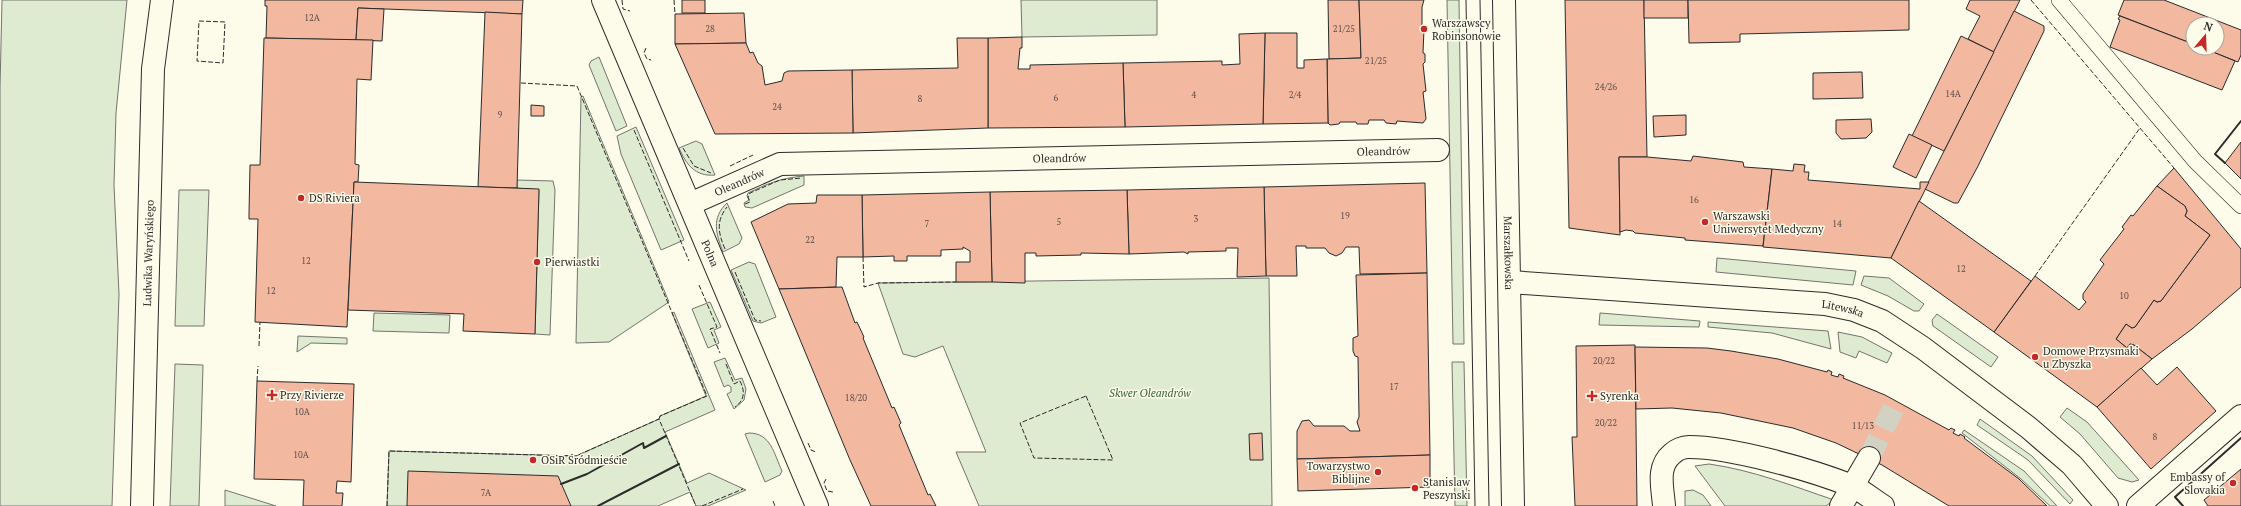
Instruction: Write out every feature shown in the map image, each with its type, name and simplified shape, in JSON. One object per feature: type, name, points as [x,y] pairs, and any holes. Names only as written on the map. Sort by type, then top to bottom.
[{"type":"street","name":"Ludwika Waryńskiego","points":[[142,506],[153,69],[162,0]]},
{"type":"street","name":"Polna","points":[[603,0],[817,506]]},
{"type":"street","name":"Marszałkowska","points":[[1504,0],[1513,506]]},
{"type":"street","name":"Oleandrów","points":[[690,204],[780,164],[1438,150]]},
{"type":"street","name":"Litewska","points":[[1510,282],[1825,304],[1854,310],[1882,321],[1923,348],[2030,428],[2072,465],[2107,506]]},
{"type":"street","points":[[2138,506],[2241,416]]},
{"type":"street","points":[[1664,506],[1661,475],[1663,467],[1672,454],[1688,447],[1739,454],[1793,467],[1853,487],[1883,506]]},
{"type":"street","points":[[1841,506],[1869,458]]},
{"type":"lane","points":[[2059,0],[2194,161],[2241,206]]},
{"type":"green space","points":[[2,0],[127,0],[116,113],[114,185],[119,294],[112,506],[0,506],[0,88]]},
{"type":"green space","points":[[1021,0],[1157,0],[1157,35],[1022,37]]},
{"type":"green space","points":[[1447,0],[1459,0],[1464,344],[1453,344]]},
{"type":"green space","points":[[599,57],[627,126],[616,131],[589,65],[591,61]]},
{"type":"green space","points":[[583,96],[669,302],[609,342],[576,343],[581,97]]},
{"type":"green space","points":[[636,127],[684,240],[661,250],[621,154],[617,136]]},
{"type":"green space","points":[[696,141],[702,144],[715,175],[697,172],[688,164],[682,154],[679,148]]},
{"type":"green space","points":[[804,176],[804,185],[752,208],[745,207],[744,203],[749,200],[747,196],[748,193],[762,186],[788,178]]},
{"type":"green space","points":[[517,180],[553,181],[555,190],[550,335],[535,334],[539,190],[517,188]]},
{"type":"green space","points":[[179,190],[209,190],[204,326],[175,326]]},
{"type":"green space","points":[[727,203],[742,238],[739,244],[723,252],[718,239],[716,226],[719,214]]},
{"type":"green space","points":[[1717,258],[1856,271],[1853,285],[1716,272]]},
{"type":"green space","points":[[749,262],[755,264],[776,317],[761,323],[753,321],[731,270]]},
{"type":"green space","points":[[1864,276],[1889,278],[1924,304],[1919,311],[1914,311],[1888,296],[1861,285]]},
{"type":"green space","name":"Skwer Oleandrów","points":[[1269,278],[1272,506],[979,506],[956,452],[986,452],[943,346],[915,357],[903,354],[878,283]]},
{"type":"green space","points":[[710,302],[721,327],[714,330],[719,343],[708,348],[692,309]]},
{"type":"green space","name":"OSiR Śródmieście","points":[[674,312],[715,410],[665,432],[687,483],[709,473],[746,490],[708,506],[696,506],[690,492],[658,506],[387,506],[389,451],[576,456],[706,396],[672,313]]},
{"type":"green space","points":[[374,313],[450,315],[449,333],[373,331]]},
{"type":"green space","points":[[1600,313],[1700,321],[1699,327],[1599,325]]},
{"type":"green space","points":[[1937,314],[1998,357],[1991,367],[1933,326],[1932,320]]},
{"type":"green space","points":[[1708,322],[1828,331],[1831,349],[1772,333],[1708,327]]},
{"type":"green space","points":[[1838,332],[1862,337],[1892,353],[1887,363],[1859,351],[1856,358],[1840,352]]},
{"type":"green space","points":[[298,336],[347,338],[347,344],[311,343],[297,352]]},
{"type":"green space","points":[[725,358],[735,380],[742,378],[746,389],[744,400],[734,409],[727,394],[731,392],[731,387],[728,385],[724,387],[714,362]]},
{"type":"green space","points":[[1452,362],[1464,362],[1467,506],[1455,506]]},
{"type":"green space","points":[[175,364],[203,365],[199,506],[170,506]]},
{"type":"green space","points":[[2067,408],[2087,422],[2139,480],[2132,482],[2118,478],[2080,434],[2060,417]]},
{"type":"green space","points":[[1980,419],[2032,456],[2073,500],[2070,504],[2028,460],[1977,425]]},
{"type":"green space","points":[[1964,430],[2024,471],[2057,506],[2050,506],[2021,479],[1962,433]]},
{"type":"green space","points":[[749,433],[762,437],[771,446],[782,471],[780,475],[765,482],[745,434]]},
{"type":"green space","points":[[1709,464],[1757,474],[1834,500],[1826,506],[1725,506],[1695,466]]},
{"type":"green space","points":[[225,490],[276,506],[225,506]]},
{"type":"green space","points":[[1693,490],[1703,495],[1711,506],[1685,506],[1685,491]]},
{"type":"building","points":[[265,0],[523,0],[522,14],[358,8],[356,40],[266,38],[267,6],[265,6]]},
{"type":"building","points":[[682,0],[705,0],[705,13],[682,13]]},
{"type":"building","points":[[1328,0],[1359,0],[1361,58],[1329,59]]},
{"type":"building","points":[[1359,0],[1424,0],[1422,7],[1422,25],[1424,29],[1423,53],[1425,54],[1425,62],[1423,64],[1426,91],[1423,92],[1426,119],[1423,123],[1397,121],[1396,124],[1386,123],[1384,120],[1369,120],[1368,124],[1340,122],[1339,124],[1330,125],[1328,123],[1327,59],[1361,58]]},
{"type":"building","points":[[1565,0],[1644,0],[1647,157],[1619,157],[1620,235],[1569,228]]},
{"type":"building","points":[[1644,0],[1688,0],[1688,18],[1644,18]]},
{"type":"building","points":[[1688,0],[1909,0],[1909,30],[1740,34],[1740,42],[1689,43]]},
{"type":"building","points":[[1970,0],[2020,0],[1994,52],[1968,39],[1980,16],[1966,9]]},
{"type":"building","points":[[2124,0],[2164,0],[2205,16],[2185,16],[2185,41],[2118,15]]},
{"type":"building","points":[[358,8],[384,9],[382,41],[356,40]]},
{"type":"building","points":[[2014,11],[2044,26],[2044,31],[1977,168],[1958,203],[1954,203],[1925,189]]},
{"type":"building","points":[[485,12],[522,14],[517,188],[478,187]]},
{"type":"building","points":[[744,13],[746,43],[675,44],[675,14]]},
{"type":"building","points":[[2120,16],[2185,41],[2185,56],[2223,56],[2235,61],[2222,90],[2110,47],[2120,20],[2118,19]]},
{"type":"building","points":[[2225,24],[2241,30],[2241,55],[2238,62],[2223,56],[2225,56]]},
{"type":"building","points":[[1265,33],[1297,33],[1297,68],[1304,68],[1304,60],[1327,59],[1328,123],[1263,124]]},
{"type":"building","points":[[1265,33],[1263,124],[1125,127],[1123,63],[1222,61],[1222,65],[1240,64],[1239,34]]},
{"type":"building","points":[[1961,36],[1994,52],[1944,151],[1912,136]]},
{"type":"building","points":[[1022,37],[1022,48],[1020,48],[1018,69],[1030,69],[1030,65],[1123,63],[1125,127],[988,128],[988,38]]},
{"type":"building","name":"DS Riviera","points":[[264,38],[373,40],[371,80],[357,79],[355,164],[359,165],[358,182],[354,182],[347,327],[255,322],[258,219],[249,219],[250,165],[260,165]]},
{"type":"building","points":[[957,38],[988,38],[988,128],[853,133],[852,70],[958,68]]},
{"type":"building","points":[[746,43],[750,53],[753,52],[758,63],[762,66],[765,85],[782,81],[784,73],[788,71],[852,70],[853,133],[715,134],[675,44]]},
{"type":"building","points":[[1862,72],[1863,98],[1813,99],[1813,73]]},
{"type":"building","points":[[531,105],[544,106],[544,116],[531,116]]},
{"type":"building","points":[[1686,115],[1686,135],[1654,137],[1653,116]]},
{"type":"building","points":[[1871,119],[1872,132],[1866,138],[1841,139],[1836,133],[1836,120]]},
{"type":"building","points":[[1909,134],[1932,145],[1916,178],[1893,167]]},
{"type":"building","points":[[2241,142],[2241,179],[2225,163]]},
{"type":"building","points":[[1693,156],[1743,162],[1744,167],[1772,169],[1763,246],[1685,240],[1685,238],[1635,233],[1633,231],[1626,230],[1620,232],[1619,157],[1647,157],[1691,161]]},
{"type":"building","points":[[1794,164],[1805,165],[1804,172],[1809,172],[1808,180],[1920,189],[1920,182],[1929,182],[1891,258],[1763,247],[1772,169],[1793,171]]},
{"type":"building","points":[[2174,168],[2241,249],[2241,287],[2192,329],[2152,359],[2134,345],[2130,344],[2127,348],[2116,339],[2126,324],[2132,328],[2135,327],[2154,300],[2157,302],[2161,301],[2210,235],[2185,216],[2187,211],[2185,206],[2157,186]]},
{"type":"building","points":[[354,182],[539,189],[535,334],[463,331],[464,314],[348,310]]},
{"type":"building","points":[[1425,183],[1427,273],[1360,274],[1359,247],[1346,247],[1342,253],[1336,256],[1329,253],[1325,248],[1306,248],[1306,246],[1296,246],[1297,276],[1266,276],[1264,187]]},
{"type":"building","points":[[2157,186],[2185,206],[2187,211],[2185,216],[2210,235],[2161,301],[2157,302],[2154,300],[2135,327],[2132,328],[2126,324],[2116,339],[2127,348],[2130,344],[2134,345],[2152,359],[2097,407],[1994,332],[2035,276],[2079,310],[2086,302],[2083,299],[2083,294],[2104,264],[2100,260],[2124,229],[2122,227],[2131,215],[2133,216]]},
{"type":"building","points":[[1264,187],[1266,276],[1237,277],[1238,248],[1226,248],[1226,251],[1188,252],[1188,254],[1184,252],[1129,254],[1127,190]]},
{"type":"building","points":[[1127,190],[1129,254],[1081,253],[1081,255],[1036,256],[1036,253],[1025,253],[1025,283],[992,282],[990,192]]},
{"type":"building","points":[[990,192],[992,282],[956,282],[956,262],[970,262],[970,251],[963,247],[963,249],[941,250],[941,256],[907,256],[907,261],[894,261],[894,256],[863,257],[862,195]]},
{"type":"building","points":[[817,195],[862,195],[863,257],[837,257],[836,287],[779,289],[751,222],[788,204],[816,203]]},
{"type":"building","points":[[1919,201],[2031,281],[1994,332],[1891,258]]},
{"type":"building","points":[[1427,273],[1430,455],[1297,459],[1297,431],[1302,421],[1309,420],[1314,426],[1344,426],[1350,431],[1360,431],[1357,422],[1359,417],[1358,357],[1355,356],[1353,351],[1353,338],[1358,336],[1356,275]]},
{"type":"building","points":[[842,287],[855,323],[857,322],[864,337],[863,338],[892,408],[894,407],[901,423],[899,425],[928,495],[930,494],[936,506],[871,506],[850,460],[779,289]]},
{"type":"building","points":[[1635,345],[1637,506],[1575,506],[1572,437],[1577,437],[1576,346]]},
{"type":"building","points":[[1635,347],[1707,348],[1731,351],[1778,359],[1827,372],[1828,370],[1832,372],[1831,375],[1838,377],[1839,374],[1844,376],[1843,378],[1885,395],[1949,430],[1951,428],[1955,430],[1953,433],[1959,436],[1960,434],[1965,437],[1964,438],[2019,479],[2047,506],[1949,506],[1882,465],[1836,443],[1793,428],[1721,413],[1672,408],[1636,409]]},
{"type":"building","points":[[2177,367],[2216,411],[2151,469],[2097,407],[2141,368],[2157,385]]},
{"type":"building","points":[[257,381],[354,384],[351,482],[337,481],[336,493],[343,493],[342,506],[303,506],[304,480],[254,479]]},
{"type":"building","points":[[1262,433],[1263,460],[1250,460],[1249,434]]},
{"type":"building","points":[[1430,455],[1430,487],[1298,491],[1297,459]]},
{"type":"building","name":"Embassy of Slovakia","points":[[2241,469],[2241,506],[2208,506],[2204,500]]},
{"type":"building","points":[[408,471],[558,476],[571,506],[407,506]]},
{"type":"tunnel","points":[[1869,458],[1897,401]]},
{"type":"tram line","points":[[1466,0],[1475,506]]},
{"type":"tram line","points":[[1480,0],[1489,506]]},
{"type":"fence","points":[[622,0],[623,9],[630,11]]},
{"type":"fence","points":[[674,0],[675,14]]},
{"type":"fence","points":[[2031,0],[2174,168]]},
{"type":"fence","points":[[199,21],[225,22],[223,63],[197,61],[199,21]]},
{"type":"fence","points":[[646,48],[644,53],[647,59],[651,60]]},
{"type":"fence","points":[[521,83],[577,86],[707,396],[660,416],[659,419]]},
{"type":"fence","points":[[2035,276],[2140,128]]},
{"type":"fence","points":[[634,130],[689,261]]},
{"type":"fence","points":[[683,148],[694,166],[711,173]]},
{"type":"fence","points":[[730,166],[753,155]]},
{"type":"fence","points":[[745,204],[750,202],[748,197],[750,193],[780,180],[802,178]]},
{"type":"fence","points":[[725,249],[719,227],[721,217],[727,207]]},
{"type":"fence","points":[[863,257],[864,287],[878,283],[956,282]]},
{"type":"fence","points":[[735,272],[755,320],[761,321]]},
{"type":"fence","points":[[699,285],[717,327],[710,329],[720,353]]},
{"type":"fence","points":[[259,346],[260,322]]},
{"type":"fence","points":[[726,364],[734,384],[740,381],[743,388],[741,401],[735,407]]},
{"type":"fence","points":[[257,381],[258,366]]},
{"type":"fence","points":[[1086,396],[1113,460],[1034,458],[1020,423],[1086,396]]},
{"type":"fence","points":[[387,506],[389,451],[576,456],[659,419],[696,506]]},
{"type":"fence","points":[[808,443],[811,450],[816,452]]},
{"type":"fence","points":[[826,479],[824,483],[827,491],[833,492]]},
{"type":"fence","points":[[702,506],[743,489]]},
{"type":"fence","points":[[773,501],[775,506]]},
{"type":"wall","points":[[2225,163],[2215,154],[2241,121]]},
{"type":"wall","points":[[561,484],[587,474],[643,443],[644,448],[666,436]]},
{"type":"wall","points":[[2183,506],[2175,497],[2241,438]]},
{"type":"wall","points":[[598,506],[679,464]]},
{"type":"place","name":"Warszawscy Robinsonowie","points":[[1424,29]]},
{"type":"place","name":"DS Riviera","points":[[301,198]]},
{"type":"place","name":"Warszawski Uniwersytet Medyczny","points":[[1705,222]]},
{"type":"place","name":"Pierwiastki","points":[[537,262]]},
{"type":"place","name":"Domowe Przysmaki u Zbyszka","points":[[2035,357]]},
{"type":"place","name":"Przy Rivierze","points":[[272,395]]},
{"type":"place","name":"Syrenka","points":[[1592,396]]},
{"type":"place","name":"OSiR Śródmieście","points":[[533,460]]},
{"type":"place","name":"Towarzystwo Biblijne","points":[[1378,472]]},
{"type":"place","name":"Embassy of Slovakia","points":[[2233,483]]},
{"type":"place","name":"Stanislaw Peszynski","points":[[1415,488]]}]
